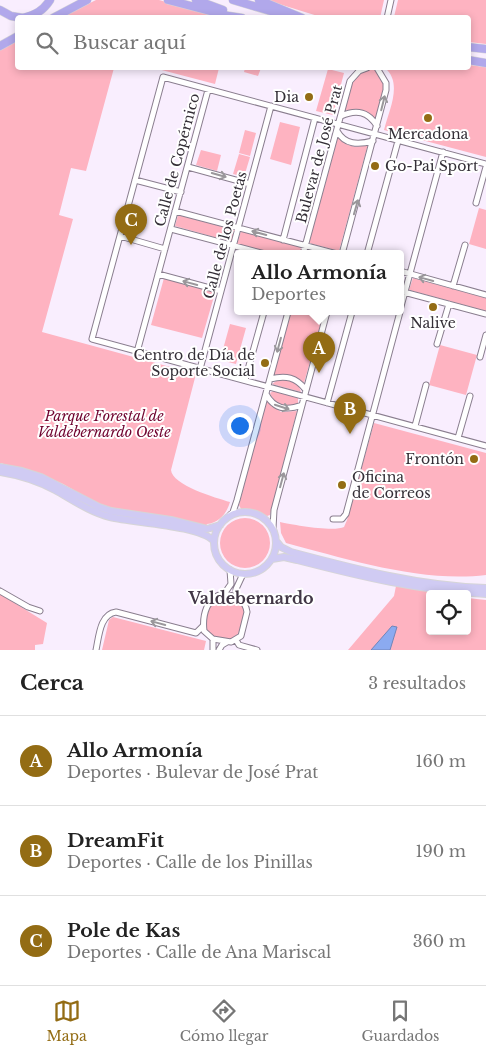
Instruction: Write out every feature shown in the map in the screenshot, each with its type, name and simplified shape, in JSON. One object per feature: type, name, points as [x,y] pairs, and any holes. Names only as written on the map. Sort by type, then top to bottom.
[{"type":"highway","points":[[32,15],[38,13],[50,0]]},
{"type":"highway","points":[[59,15],[87,0]]},
{"type":"highway","points":[[168,0],[197,3]]},
{"type":"highway","points":[[178,0],[197,3],[234,15]]},
{"type":"highway","points":[[233,0],[284,15]]},
{"type":"highway","points":[[259,0],[295,15]]},
{"type":"highway","points":[[0,10],[15,17]]},
{"type":"highway","points":[[0,46],[15,38]]},
{"type":"highway","points":[[471,47],[486,49]]},
{"type":"highway","points":[[471,60],[486,63]]},
{"type":"main road","points":[[0,467],[41,477],[99,507],[111,511],[171,520],[207,529],[220,525],[230,516],[244,511],[250,512],[263,517],[273,528],[277,542],[281,547],[291,552],[372,573],[444,585],[486,588]]},
{"type":"main road","points":[[0,472],[20,476],[46,486],[96,512],[126,520],[187,530],[206,535],[214,541]]},
{"type":"main road","points":[[220,525],[214,541],[218,558],[230,570],[243,574],[256,572],[272,560],[277,542]]},
{"type":"main road","points":[[272,560],[284,558],[297,560],[412,586],[452,592],[486,594]]},
{"type":"street","points":[[388,15],[391,0]]},
{"type":"street","name":"Bulevar de José Prat","points":[[304,250],[350,81],[362,70]]},
{"type":"street","points":[[343,250],[386,90],[386,83],[378,70]]},
{"type":"street","points":[[476,203],[486,166],[443,152],[163,77],[92,339],[486,446]]},
{"type":"street","name":"Calle de Copérnico","points":[[137,352],[208,90]]},
{"type":"street","name":"Calle de los Poetas","points":[[200,369],[271,106]]},
{"type":"street","points":[[341,116],[350,112],[361,112],[372,118],[377,126]]},
{"type":"street","points":[[283,240],[316,118]]},
{"type":"street","points":[[337,130],[346,141],[356,144],[373,141]]},
{"type":"street","points":[[368,250],[398,140]]},
{"type":"street","points":[[404,289],[410,274],[443,152]]},
{"type":"street","points":[[188,167],[250,184]]},
{"type":"street","points":[[135,180],[181,192]]},
{"type":"street","points":[[175,211],[322,250]]},
{"type":"street","points":[[171,229],[249,250]]},
{"type":"street","points":[[120,236],[165,249]]},
{"type":"street","points":[[454,286],[465,245]]},
{"type":"street","points":[[404,272],[486,295]]},
{"type":"street","points":[[158,274],[221,291]]},
{"type":"street","points":[[404,291],[486,314]]},
{"type":"street","points":[[438,344],[449,304]]},
{"type":"street","points":[[245,380],[263,315]]},
{"type":"street","points":[[230,516],[237,500],[287,315]]},
{"type":"street","points":[[273,528],[273,515],[326,315]]},
{"type":"street","points":[[327,403],[351,315]]},
{"type":"street","points":[[372,415],[368,422],[343,514],[333,519],[342,519],[346,514],[399,315]]},
{"type":"street","points":[[480,357],[486,335]]},
{"type":"street","points":[[270,379],[290,377],[296,379],[306,390]]},
{"type":"street","points":[[415,426],[426,385]]},
{"type":"street","points":[[266,394],[271,403],[281,408],[292,409],[302,405]]},
{"type":"street","points":[[458,438],[470,396]]},
{"type":"street","points":[[224,594],[231,584],[230,570]]},
{"type":"street","points":[[237,597],[236,589],[243,574]]},
{"type":"street","points":[[0,591],[28,607],[40,610]]},
{"type":"street","points":[[219,650],[222,645],[241,636],[247,612],[244,602],[237,597],[224,594],[216,595],[211,599],[206,612],[204,626],[207,635],[213,639],[227,642]]},
{"type":"street","points":[[96,650],[102,625],[109,613],[116,612],[196,633],[204,626]]},
{"type":"street","points":[[213,639],[213,650]]},
{"type":"street","points":[[236,640],[239,645],[257,650]]},
{"type":"green space","points":[[96,0],[159,0],[214,15],[66,15]]},
{"type":"green space","points":[[266,0],[384,0],[381,15],[315,15]]},
{"type":"green space","points":[[398,0],[486,0],[486,44],[471,42],[471,15],[394,15]]},
{"type":"green space","name":"Parque Forestal de Valdebernardo Oeste","points":[[15,41],[15,70],[113,70],[86,171],[71,168],[59,215],[73,219],[42,332],[196,374],[171,470],[173,476],[186,486],[230,502],[222,517],[206,526],[176,518],[110,508],[38,473],[0,463],[0,50]]},
{"type":"green space","points":[[471,65],[486,67],[486,157],[384,130],[394,89],[390,74],[387,70],[471,70]]},
{"type":"green space","points":[[162,70],[218,70],[215,84]]},
{"type":"green space","points":[[244,70],[260,70],[258,76],[244,72]]},
{"type":"green space","points":[[328,70],[344,73],[333,115],[316,111]]},
{"type":"green space","points":[[367,70],[375,70],[382,80],[384,89],[375,119],[364,112],[345,110],[354,78]]},
{"type":"green space","points":[[280,122],[300,127],[291,165],[270,159]]},
{"type":"green space","points":[[245,130],[256,133],[250,156],[239,153]]},
{"type":"green space","points":[[338,137],[352,146],[368,144],[339,250],[309,243]]},
{"type":"green space","points":[[201,150],[221,155],[217,171],[196,165]]},
{"type":"green space","points":[[239,154],[250,157],[244,177],[233,174]]},
{"type":"green space","points":[[479,208],[486,210],[486,249],[469,244]]},
{"type":"green space","points":[[178,215],[235,230],[232,242],[175,226]]},
{"type":"green space","points":[[241,231],[299,246],[301,250],[259,250],[237,244]]},
{"type":"green space","points":[[164,278],[215,293],[202,338],[151,325]]},
{"type":"green space","points":[[413,278],[486,298],[486,311],[409,290]]},
{"type":"green space","points":[[289,315],[323,315],[304,383],[289,375],[272,376]]},
{"type":"green space","points":[[230,324],[246,328],[236,364],[220,360]]},
{"type":"green space","points":[[440,345],[477,355],[466,395],[429,385]]},
{"type":"green space","points":[[279,379],[290,380],[298,385],[301,392],[272,384]]},
{"type":"green space","points":[[273,391],[298,398],[298,403],[295,405],[280,404],[272,397],[270,393]]},
{"type":"green space","points":[[266,401],[281,412],[297,411],[270,515],[267,516],[251,510],[241,509],[239,505]]},
{"type":"green space","points":[[374,423],[486,453],[486,575],[462,577],[411,573],[286,543],[281,533],[280,522],[332,529],[344,527]]},
{"type":"green space","points":[[240,518],[250,518],[263,525],[270,538],[270,548],[263,561],[250,568],[240,568],[231,564],[224,557],[220,548],[220,538],[224,529],[231,522]]},
{"type":"green space","points":[[396,586],[426,591],[426,635],[471,635],[471,598],[486,600],[486,650],[348,650],[394,596]]},
{"type":"green space","points":[[0,594],[47,623],[43,644],[35,645],[35,650],[0,650]]},
{"type":"green space","points":[[220,596],[237,600],[243,604],[245,612],[238,634],[229,640],[212,636],[206,630],[208,611]]},
{"type":"green space","points":[[113,617],[206,641],[204,650],[102,650],[109,620]]},
{"type":"water","points":[[392,626],[397,627],[390,650],[371,650]]},
{"type":"place","name":"Dia","points":[[309,97]]},
{"type":"place","name":"Mercadona","points":[[428,118]]},
{"type":"place","name":"Go-Pai Sport","points":[[375,166]]},
{"type":"place","name":"Pole de Kas","points":[[131,245]]},
{"type":"place","name":"Nalive","points":[[433,307]]},
{"type":"place","name":"Centro de Día de Soporte Social","points":[[265,363]]},
{"type":"place","name":"Allo Armonía","points":[[319,373]]},
{"type":"place","name":"DreamFit","points":[[350,434]]},
{"type":"place","name":"Frontón","points":[[474,459]]},
{"type":"place","name":"Oficina de Correos","points":[[342,485]]},
{"type":"district","name":"Valdebernardo","points":[[251,598]]}]
